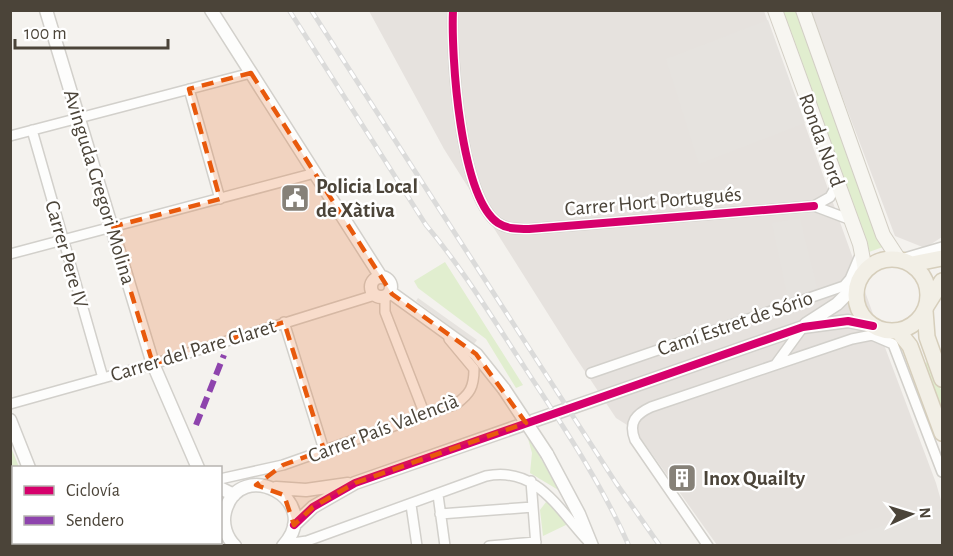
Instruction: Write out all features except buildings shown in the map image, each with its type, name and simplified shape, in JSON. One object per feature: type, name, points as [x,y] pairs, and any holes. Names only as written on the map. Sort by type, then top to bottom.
[{"type":"main road","name":"Ronda Nord","points":[[775,10],[851,220],[865,270]]},
{"type":"main road","name":"Ronda Nord","points":[[803,10],[883,236],[904,260]]},
{"type":"main road","points":[[942,258],[875,262],[865,270],[857,284],[858,308],[873,326],[888,331],[895,338],[910,346],[942,433]]},
{"type":"main road","points":[[904,260],[926,280],[927,337],[942,379]]},
{"type":"main road","points":[[895,338],[918,320],[942,281]]},
{"type":"street","name":"Avinguda Gregori Molina","points":[[46,10],[153,364],[197,466]]},
{"type":"street","points":[[211,10],[381,277],[390,282],[383,295],[386,312],[425,415]]},
{"type":"street","name":"Carrer Hort Portugués","points":[[453,10],[454,86],[466,147],[480,197],[496,222],[507,227],[529,230],[814,206],[851,220]]},
{"type":"street","points":[[10,136],[251,73]]},
{"type":"street","points":[[189,89],[220,199]]},
{"type":"street","name":"Carrer Pere IV","points":[[32,130],[103,378]]},
{"type":"street","points":[[10,255],[315,173]]},
{"type":"street","points":[[814,206],[830,197],[838,183]]},
{"type":"street","points":[[904,260],[942,247]]},
{"type":"street","name":"Camí Estret de Sório","points":[[591,373],[844,286],[850,279],[861,253]]},
{"type":"street","points":[[381,277],[372,282],[371,289],[440,328],[476,354],[504,389],[547,454],[579,514],[592,545]]},
{"type":"street","points":[[776,364],[800,328],[837,304],[857,284]]},
{"type":"street","name":"Carrer del Pare Claret","points":[[10,404],[153,364],[284,322],[383,295]]},
{"type":"street","points":[[284,544],[294,525],[313,507],[355,483],[800,328],[848,321],[873,326]]},
{"type":"street","points":[[284,322],[324,450]]},
{"type":"street","name":"Carrer País Valencià","points":[[283,465],[456,404],[469,394],[474,381],[474,369],[469,360],[440,328]]},
{"type":"street","points":[[708,546],[635,440],[632,424],[638,414],[651,406],[865,335],[888,340],[895,338],[942,472]]},
{"type":"street","points":[[913,394],[920,374]]},
{"type":"street","points":[[10,420],[28,466]]},
{"type":"street","points":[[222,479],[283,465]]},
{"type":"street","points":[[235,546],[224,525],[228,504],[234,495],[256,485],[263,477],[283,465]]},
{"type":"street","points":[[284,544],[307,541],[495,474],[512,474],[531,481],[549,495],[592,545]]},
{"type":"street","points":[[489,546],[536,544],[531,481]]},
{"type":"street","points":[[256,485],[306,490],[355,483]]},
{"type":"street","points":[[274,488],[290,504],[294,525]]},
{"type":"street","points":[[222,489],[234,495]]},
{"type":"street","points":[[438,495],[445,546]]},
{"type":"street","points":[[411,505],[417,546]]},
{"type":"street","points":[[441,514],[533,507]]},
{"type":"highlighted area","points":[[251,73],[392,294],[476,354],[526,423],[355,483],[313,507],[294,525],[284,495],[256,485],[283,465],[324,450],[284,322],[153,364],[111,227],[220,199],[189,89]]},
{"type":"shaded area","points":[[369,11],[764,11],[936,483],[942,504],[942,545],[717,545],[635,430],[616,418],[572,352],[444,149]]},
{"type":"shaded area","points":[[810,11],[942,11],[942,237],[925,248],[895,236]]},
{"type":"shaded area","points":[[768,20],[805,123],[699,164],[666,59]]},
{"type":"shaded area","points":[[800,218],[817,288],[788,299],[772,223]]},
{"type":"shaded area","points":[[418,298],[477,340],[474,344],[416,301]]},
{"type":"shaded area","points":[[942,508],[942,545],[838,545],[836,540]]},
{"type":"green space","points":[[779,11],[797,11],[883,247],[869,252]]},
{"type":"green space","points":[[445,262],[523,385],[516,388],[486,339],[418,288],[414,281]]},
{"type":"green space","points":[[931,361],[942,393],[942,419],[922,364]]},
{"type":"green space","points":[[527,435],[560,491],[530,473],[532,453]]},
{"type":"green space","points":[[10,445],[19,466],[12,466],[11,505]]},
{"type":"green space","points":[[546,502],[551,504],[568,524],[543,536],[540,510]]},
{"type":"railway","points":[[289,10],[426,225],[453,259],[567,432],[606,499],[629,546]]},
{"type":"railway","points":[[311,10],[616,483],[660,546]]},
{"type":"marked path","points":[[196,425],[224,355]]},
{"type":"cycle path","points":[[453,10],[456,90],[467,156],[475,185],[485,208],[501,225],[529,229],[814,206]]},
{"type":"cycle path","points":[[294,525],[313,507],[355,483],[803,327],[848,321],[873,326]]},
{"type":"place","name":"Policia Local de Xàtiva","points":[[295,198]]},
{"type":"place","name":"Inox Quailty","points":[[682,478]]}]
